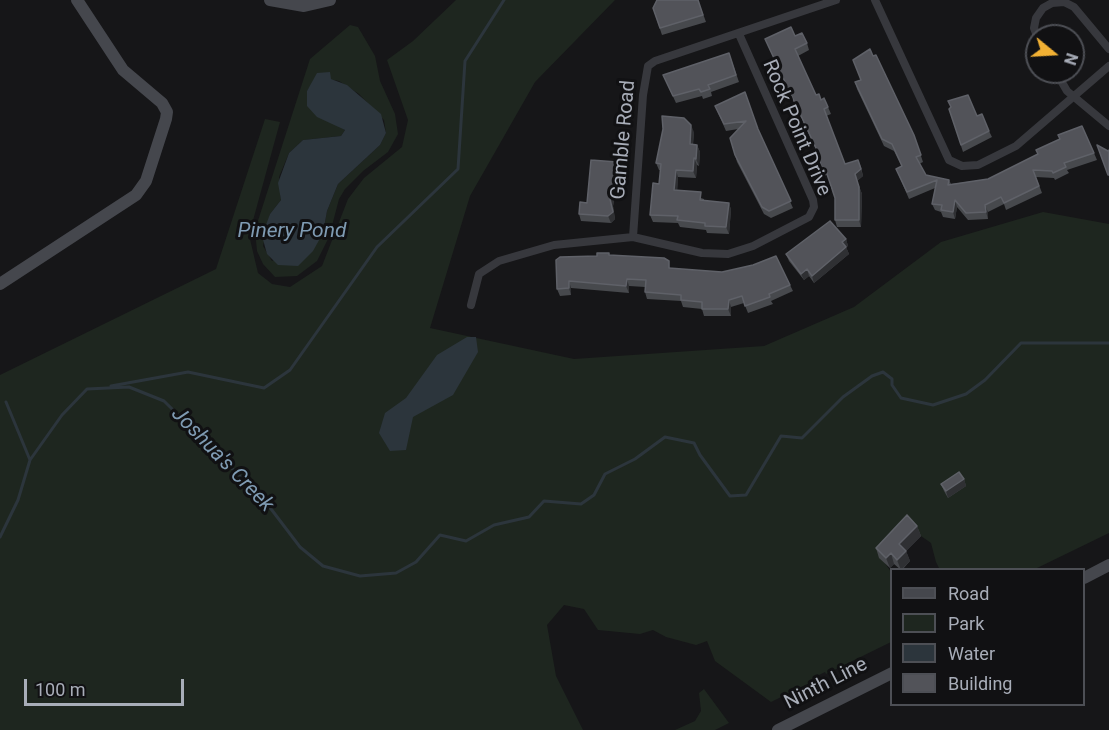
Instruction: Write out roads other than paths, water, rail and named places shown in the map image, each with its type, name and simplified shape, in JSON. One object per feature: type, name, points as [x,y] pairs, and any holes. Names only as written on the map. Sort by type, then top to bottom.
[{"type":"street","points":[[0,284],[136,195],[146,181],[166,119],[167,112],[162,103],[123,70],[77,0]]},
{"type":"street","points":[[270,0],[304,6],[330,0]]},
{"type":"street","name":"Gamble Road","points":[[633,237],[643,95],[648,66],[655,61],[836,0]]},
{"type":"street","points":[[875,0],[949,160],[962,166],[978,165],[1016,146],[1109,66]]},
{"type":"street","points":[[1035,24],[1043,8],[1052,3],[1064,3],[1074,7],[1109,49]]},
{"type":"street","name":"Rock Point Drive","points":[[471,305],[479,274],[500,261],[554,245],[633,237],[702,253],[729,254],[753,246],[809,217],[814,207],[813,200],[739,34]]},
{"type":"street","points":[[1063,84],[1067,91],[1109,126]]},
{"type":"street","points":[[1085,577],[1109,565]]},
{"type":"street","name":"Ninth Line","points":[[778,730],[890,674]]},
{"type":"water","name":"Pinery Pond","points":[[330,72],[331,79],[347,85],[381,114],[386,133],[380,145],[338,184],[327,211],[323,233],[313,251],[298,266],[278,265],[267,254],[262,236],[270,214],[281,200],[278,183],[289,153],[303,140],[341,136],[345,130],[317,117],[307,106],[307,91],[317,73]]},
{"type":"water","points":[[467,337],[476,337],[478,352],[453,395],[413,417],[406,450],[390,451],[379,433],[385,413],[406,398],[437,355]]},
{"type":"waterway","points":[[111,386],[188,372],[264,388],[290,370],[377,247],[458,169],[465,61],[504,0]]},
{"type":"waterway","name":"Joshua's Creek","points":[[0,537],[18,500],[30,460],[62,415],[87,389],[129,387],[164,401],[265,501],[300,547],[323,566],[360,576],[396,573],[416,562],[440,535],[466,541],[494,525],[529,517],[544,501],[581,504],[594,495],[605,474],[635,459],[665,437],[694,443],[730,496],[746,495],[781,436],[802,438],[843,397],[872,376],[883,372],[892,379],[892,385],[901,398],[933,405],[966,394],[985,380],[1021,343],[1109,343]]},
{"type":"waterway","points":[[6,402],[30,460]]}]
